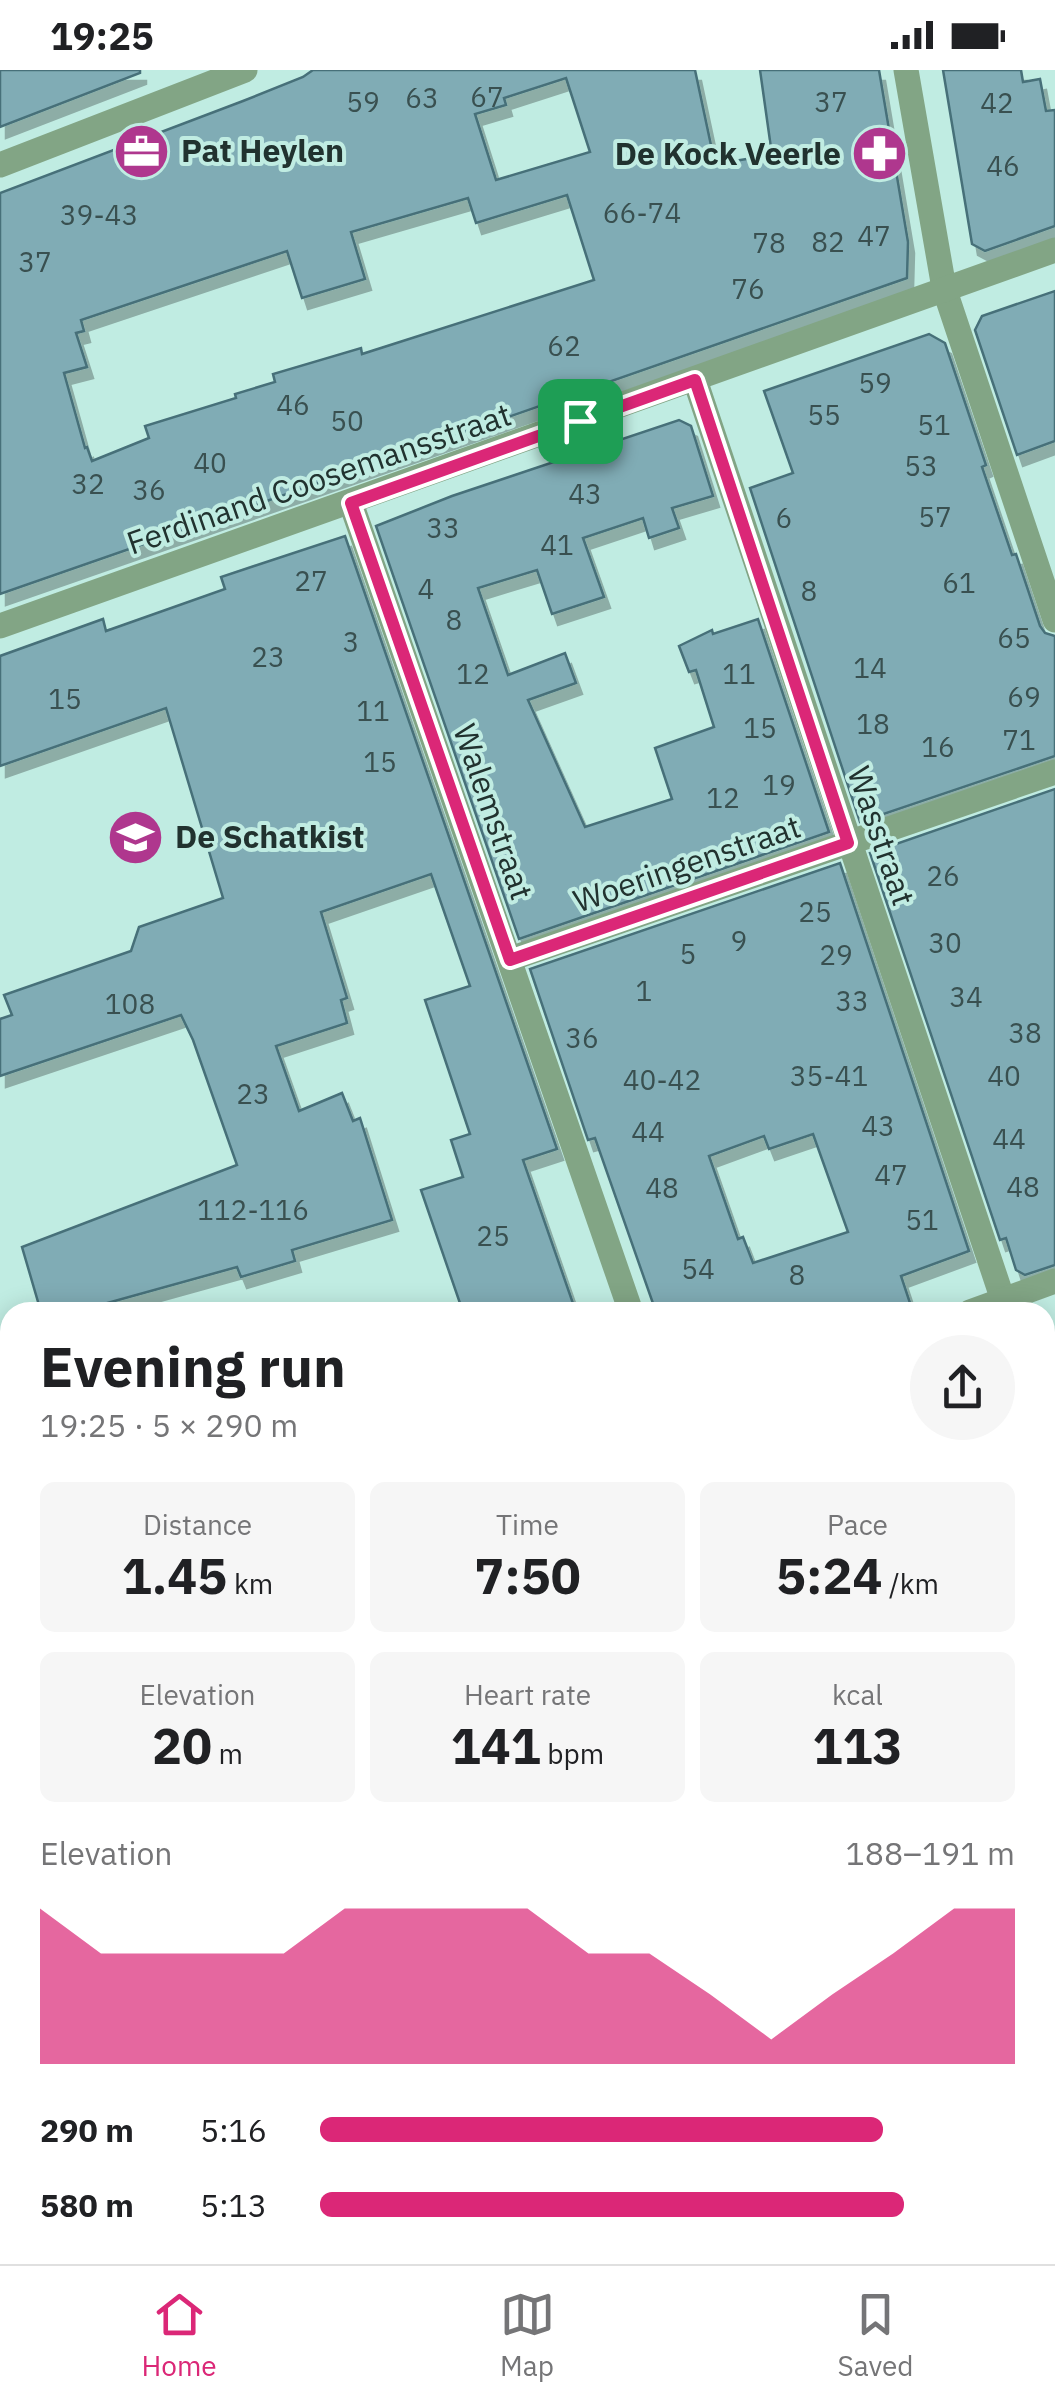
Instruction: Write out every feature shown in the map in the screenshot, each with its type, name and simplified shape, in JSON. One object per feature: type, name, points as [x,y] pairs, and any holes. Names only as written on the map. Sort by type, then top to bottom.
[{"type":"street","points":[[0,164],[245,70]]},
{"type":"street","points":[[906,70],[944,288],[1055,620]]},
{"type":"street","name":"Ferdinand Coosemansstraat","points":[[0,626],[1055,250]]},
{"type":"street","name":"Wasstraat","points":[[695,380],[1004,1302]]},
{"type":"street","name":"Walemstraat","points":[[351,503],[629,1302]]},
{"type":"street","name":"Woeringenstraat","points":[[510,960],[1055,772]]},
{"type":"street","points":[[1013,1302],[1055,1282]]},
{"type":"building","points":[[0,70],[140,70],[140,73],[0,127]]},
{"type":"building","points":[[313,70],[695,70],[715,164],[772,155],[760,70],[879,70],[908,242],[907,278],[0,594],[0,193]],"holes":[[[566,78],[590,152],[496,180],[475,114],[506,105],[504,98]],[[567,195],[594,280],[362,354],[361,348],[273,374],[275,382],[235,394],[236,398],[145,426],[149,438],[92,461],[64,373],[87,367],[76,333],[84,331],[81,320],[287,251],[302,298],[365,279],[351,232],[468,198],[476,223]]]},
{"type":"building","points":[[943,70],[1021,70],[1023,82],[1040,79],[1046,111],[1055,110],[1055,226],[985,251],[972,244]]},
{"type":"building","points":[[1055,291],[1055,441],[1017,455],[975,330],[982,316]]},
{"type":"building","points":[[929,334],[945,343],[1012,555],[1016,554],[1040,626],[1045,633],[1055,636],[1055,756],[860,822],[750,488],[793,473],[764,391]]},
{"type":"building","points":[[679,420],[691,426],[713,496],[672,508],[679,528],[649,538],[643,518],[583,538],[604,597],[552,614],[537,570],[478,588],[508,675],[565,653],[576,683],[528,700],[585,827],[672,799],[655,748],[714,727],[696,670],[689,672],[679,646],[712,630],[713,634],[758,619],[829,832],[519,939],[376,526],[452,496]]},
{"type":"building","points":[[345,536],[557,1149],[523,1160],[573,1302],[460,1302],[421,1190],[463,1177],[451,1140],[470,1134],[425,1000],[470,986],[431,874],[321,912],[347,998],[341,1000],[347,1023],[276,1046],[299,1111],[342,1093],[353,1121],[360,1118],[392,1220],[292,1250],[295,1261],[241,1277],[237,1267],[111,1302],[38,1302],[22,1247],[237,1165],[181,1015],[0,1076],[0,1019],[12,1015],[4,995],[131,951],[139,927],[223,898],[166,708],[0,766],[0,656],[103,619],[106,631],[225,589],[221,577]]},
{"type":"building","points":[[1055,789],[1055,1265],[1025,1275],[1016,1270],[1006,1238],[1000,1240],[870,853]]},
{"type":"building","points":[[840,863],[969,1251],[901,1276],[910,1302],[652,1302],[595,1138],[588,1140],[530,969]],"holes":[[[813,1134],[848,1232],[753,1263],[743,1237],[738,1239],[709,1156],[764,1136],[769,1149]]]},
{"type":"place","name":"Pat Heylen","points":[[142,151]]},
{"type":"place","name":"De Kock Veerle","points":[[880,154]]},
{"type":"place","name":"De Schatkist","points":[[136,837]]},
{"type":"route","points":[[695,380],[848,843],[510,960],[351,503],[580,421],[695,380]]}]
